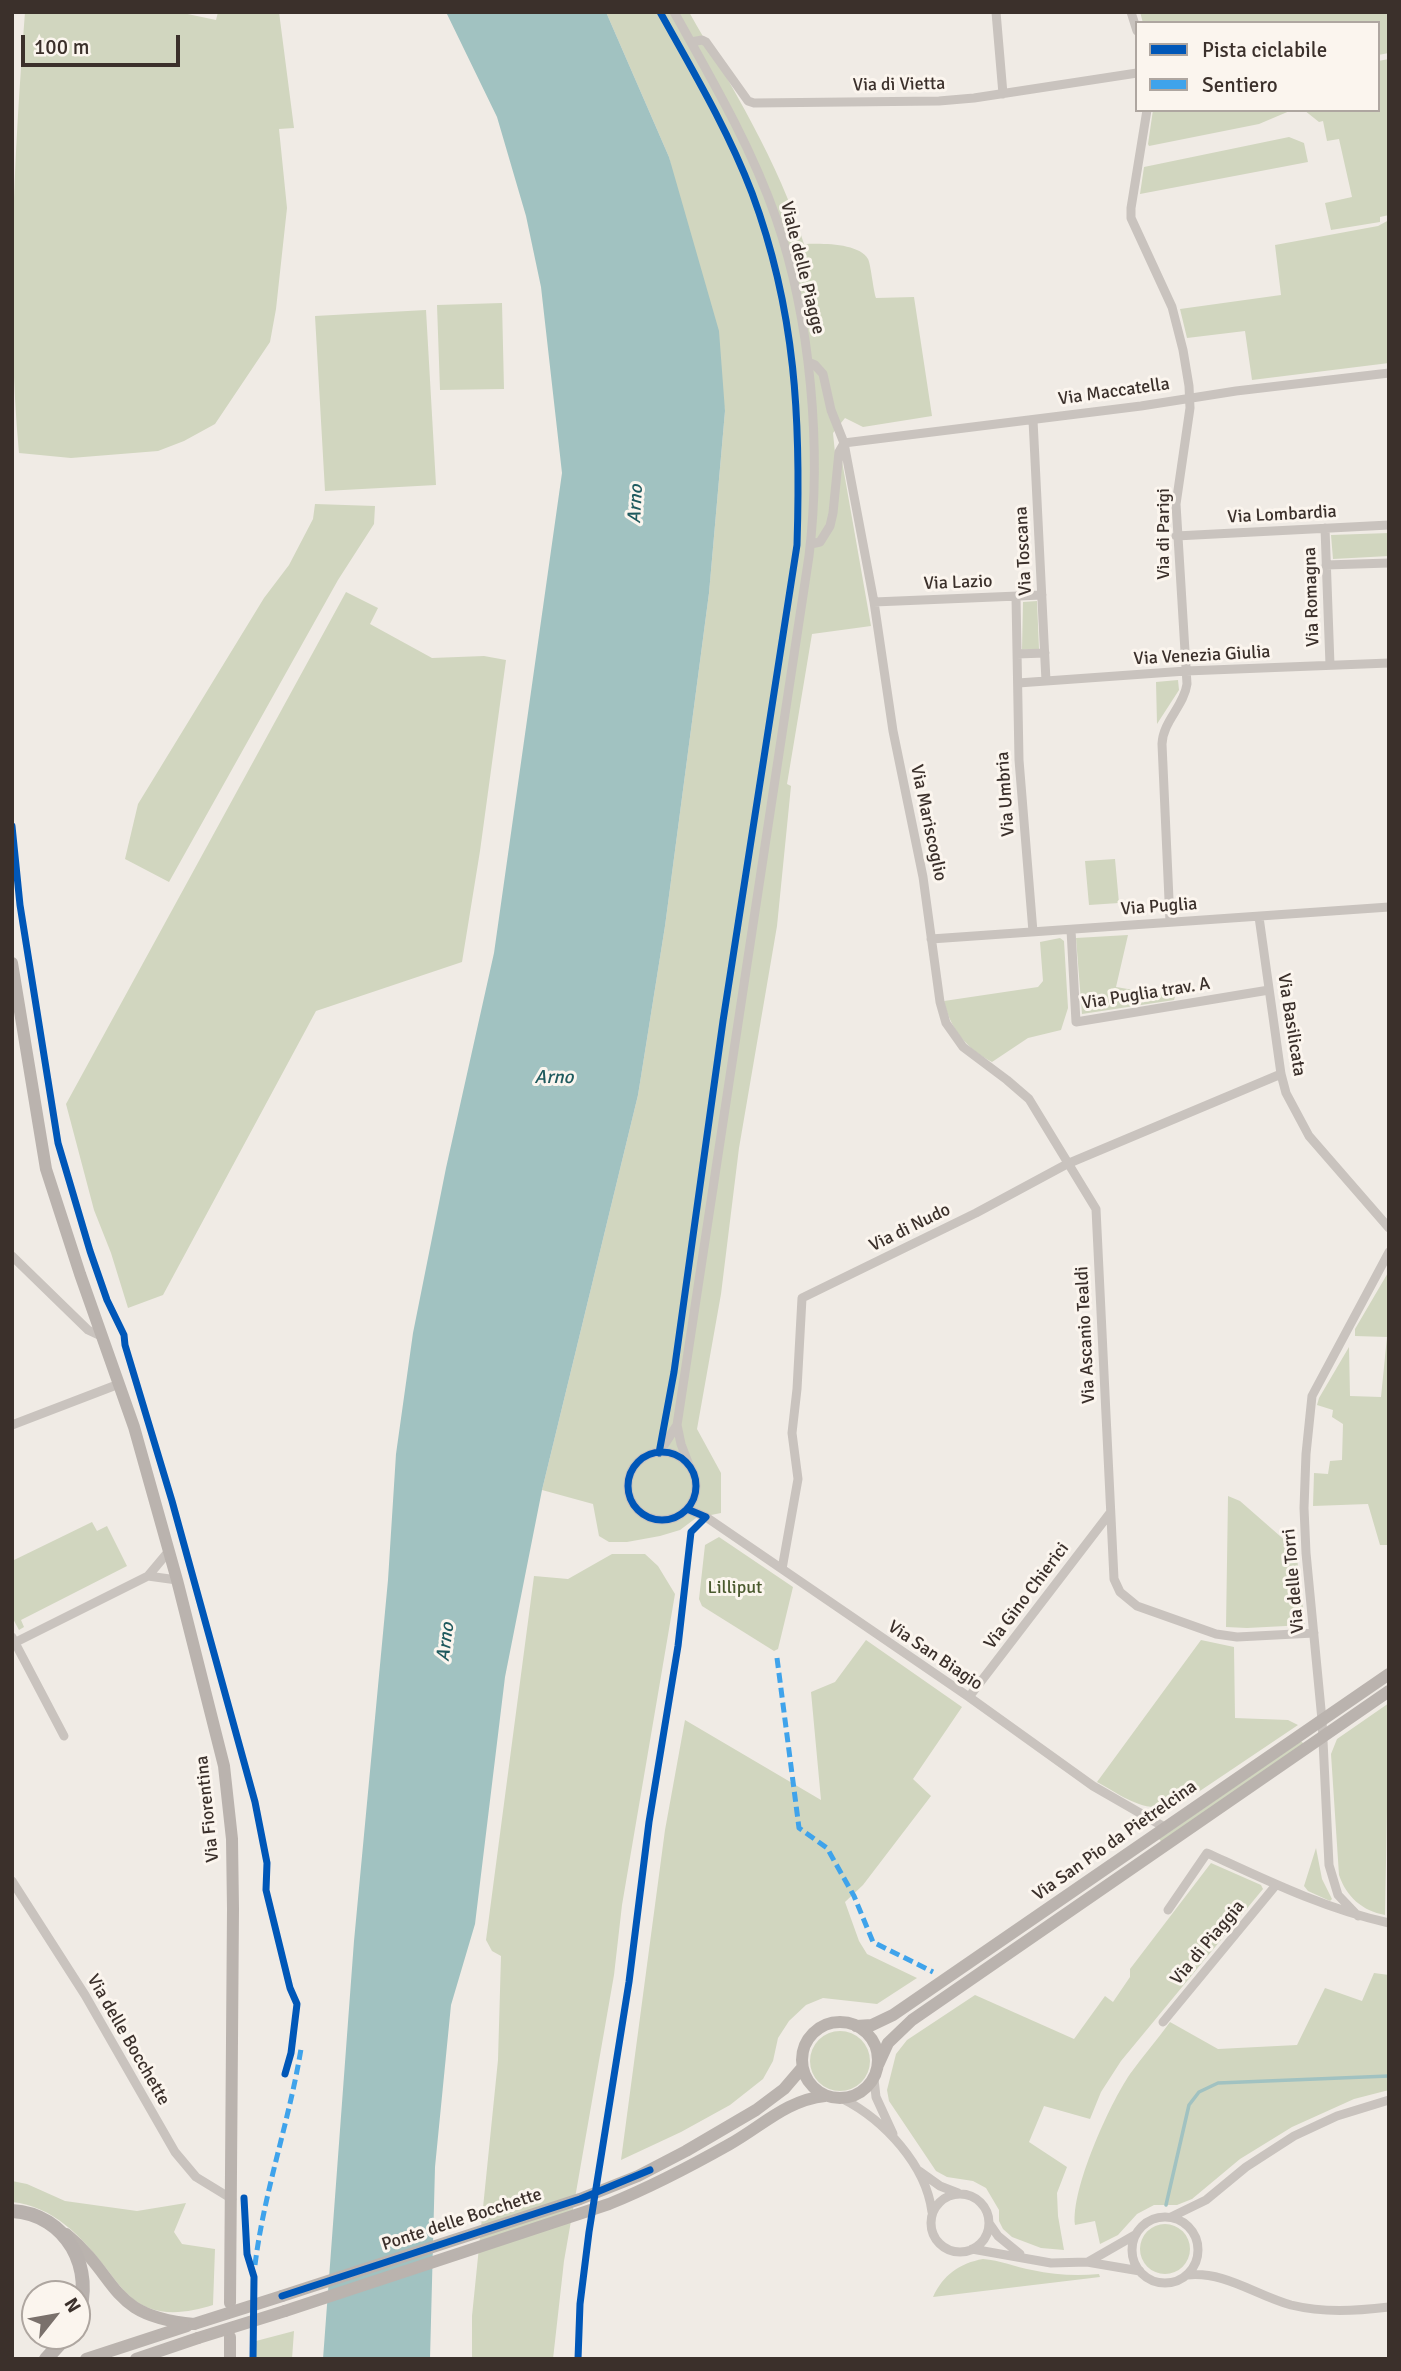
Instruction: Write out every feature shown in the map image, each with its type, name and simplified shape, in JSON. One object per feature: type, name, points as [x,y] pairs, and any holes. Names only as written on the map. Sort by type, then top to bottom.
[{"type":"main road","name":"Via Fiorentina","points":[[12,963],[47,1169],[59,1213],[134,1427],[222,1755],[229,1802],[233,1909],[230,2303]]},
{"type":"main road","name":"Via San Pio da Pietrelcina","points":[[856,2025],[872,2025],[893,2015],[1389,1674]]},
{"type":"main road","name":"Via San Pio da Pietrelcina","points":[[878,2065],[888,2043],[912,2020],[1389,1692]]},
{"type":"main road","points":[[838,2022],[856,2025],[873,2042],[878,2053],[878,2065],[874,2079],[858,2095],[843,2099],[825,2096],[810,2085],[802,2068],[802,2056],[805,2044],[816,2030],[838,2022]]},
{"type":"main road","name":"Ponte delle Bocchette","points":[[86,2359],[580,2199],[650,2170],[757,2110],[791,2082],[802,2068]]},
{"type":"main road","name":"Ponte delle Bocchette","points":[[136,2359],[590,2211],[657,2183],[733,2142],[793,2103],[825,2096]]},
{"type":"main road","points":[[12,2211],[35,2215],[59,2229],[85,2251],[117,2294],[133,2308],[162,2320],[194,2324]]},
{"type":"main road","points":[[59,2229],[74,2253],[81,2280]]},
{"type":"main road","points":[[230,2337],[230,2359]]},
{"type":"street","name":"Viale delle Piagge","points":[[674,12],[751,156],[776,219],[802,315],[813,428],[811,544],[677,1425],[689,1465]]},
{"type":"street","points":[[996,12],[1003,94]]},
{"type":"street","name":"Via di Vietta","points":[[691,42],[706,42],[748,101],[754,103],[939,101],[1003,94],[1135,72]]},
{"type":"street","name":"Via di Parigi","points":[[1147,112],[1130,208],[1131,218],[1174,314],[1185,363],[1190,408],[1176,499],[1186,689],[1162,737],[1170,922]]},
{"type":"street","points":[[808,362],[823,374],[831,410],[844,443],[839,452],[830,526],[820,542],[811,544]]},
{"type":"street","name":"Via Maccatella","points":[[844,443],[1389,373]]},
{"type":"street","name":"Via Toscana","points":[[1033,420],[1046,681]]},
{"type":"street","name":"Via Mariscoglio","points":[[844,443],[874,602],[893,731],[923,877],[940,1002],[948,1027],[963,1047],[1028,1099],[1068,1164]]},
{"type":"street","name":"Via Lombardia","points":[[1176,536],[1389,525]]},
{"type":"street","name":"Via Romagna","points":[[1325,528],[1331,665]]},
{"type":"street","points":[[1326,565],[1389,562]]},
{"type":"street","name":"Via Lazio","points":[[874,602],[1042,595]]},
{"type":"street","name":"Via Umbria","points":[[1016,597],[1020,789],[1033,932]]},
{"type":"street","points":[[1017,654],[1045,653]]},
{"type":"street","name":"Via Venezia Giulia","points":[[1018,683],[1186,671],[1389,663]]},
{"type":"street","name":"Via Puglia","points":[[931,939],[1389,907]]},
{"type":"street","name":"Via Basilicata","points":[[1259,916],[1286,1093],[1309,1136],[1389,1228]]},
{"type":"street","name":"Via Puglia trav. A","points":[[1072,930],[1076,1022],[1269,990]]},
{"type":"street","name":"Via di Nudo","points":[[782,1569],[798,1479],[792,1433],[802,1298],[976,1213],[1068,1164],[1281,1074]]},
{"type":"street","name":"Via Ascanio Tealdi","points":[[1068,1164],[1097,1213],[1114,1579],[1121,1592],[1137,1606],[1199,1629],[1227,1636],[1314,1633]]},
{"type":"street","name":"Via delle Torri","points":[[1358,1916],[1338,1895],[1330,1872],[1322,1720],[1304,1508],[1306,1454],[1311,1401],[1389,1252]]},
{"type":"street","points":[[12,1256],[88,1330],[103,1337]]},
{"type":"street","points":[[12,1425],[119,1384]]},
{"type":"street","name":"Viale delle Piagge","points":[[659,1453],[677,1425]]},
{"type":"street","points":[[659,1453],[674,1455],[689,1465],[696,1487],[687,1509],[673,1518],[655,1519],[640,1511],[633,1502],[628,1485],[634,1467],[646,1457],[659,1453]]},
{"type":"street","name":"Via San Biagio","points":[[687,1509],[706,1517],[969,1697],[1070,1771],[1166,1828]]},
{"type":"street","name":"Via Gino Chierici","points":[[969,1697],[1110,1513]]},
{"type":"street","points":[[64,1736],[13,1641],[148,1576],[169,1551]]},
{"type":"street","points":[[148,1576],[177,1580]]},
{"type":"street","points":[[1168,1910],[1207,1853],[1276,1885],[1358,1916],[1389,1923]]},
{"type":"street","name":"Via delle Bocchette","points":[[12,1881],[85,1995],[175,2152],[196,2177],[232,2199]]},
{"type":"street","name":"Via di Piaggia","points":[[1163,2022],[1276,1885]]},
{"type":"street","points":[[874,2079],[880,2106],[899,2145]]},
{"type":"street","points":[[843,2099],[866,2111],[899,2145],[915,2167],[928,2195],[933,2233],[943,2246],[960,2252],[972,2249],[1051,2263],[1087,2262],[1140,2271]]},
{"type":"street","points":[[1087,2262],[1135,2235],[1150,2220],[1171,2217],[1206,2200],[1246,2167],[1294,2136],[1337,2116],[1389,2100]]},
{"type":"street","points":[[915,2167],[933,2182],[958,2194],[978,2199],[986,2210],[989,2223],[986,2236],[972,2249]]},
{"type":"street","points":[[932,2215],[942,2200],[958,2194]]},
{"type":"street","points":[[1171,2217],[1190,2227],[1198,2242],[1196,2262],[1187,2275]]},
{"type":"street","points":[[989,2223],[1008,2246],[1025,2257]]},
{"type":"street","points":[[1135,2235],[1132,2252],[1140,2271],[1149,2279],[1162,2283],[1172,2283],[1187,2275],[1203,2274],[1224,2278],[1288,2304],[1312,2309],[1342,2312],[1389,2306]]},
{"type":"green space","points":[[25,12],[178,12],[216,20],[218,12],[279,12],[294,128],[279,129],[287,208],[270,342],[215,424],[158,451],[71,458],[19,453],[12,288]]},
{"type":"green space","points":[[606,12],[689,12],[768,154],[804,244],[839,245],[857,250],[868,259],[876,298],[914,297],[932,416],[863,427],[845,418],[833,433],[835,453],[842,461],[871,626],[812,634],[787,784],[791,786],[777,926],[739,1148],[721,1294],[697,1429],[721,1473],[721,1513],[696,1518],[680,1530],[627,1542],[609,1542],[599,1536],[593,1504],[542,1490],[638,1095],[665,926],[709,593],[725,411],[669,157]]},
{"type":"green space","points":[[1140,12],[1389,12],[1389,53],[1380,55],[1380,21],[1142,21]]},
{"type":"green space","points":[[1389,59],[1389,215],[1380,217],[1380,222],[1331,230],[1325,203],[1352,197],[1339,139],[1327,141],[1323,121],[1319,122],[1306,112],[1380,112],[1380,61]]},
{"type":"green space","points":[[1153,112],[1287,112],[1259,124],[1149,146]]},
{"type":"green space","points":[[1289,137],[1304,143],[1308,162],[1140,194],[1144,167]]},
{"type":"green space","points":[[1389,220],[1389,363],[1252,380],[1245,331],[1187,338],[1180,309],[1281,295],[1275,245],[1378,226]]},
{"type":"green space","points":[[502,303],[504,389],[440,390],[437,305]]},
{"type":"green space","points":[[426,310],[436,485],[325,491],[315,316]]},
{"type":"green space","points":[[315,504],[375,506],[374,524],[338,580],[169,882],[125,859],[138,804],[264,598],[289,565],[313,519]]},
{"type":"green space","points":[[1389,533],[1389,556],[1333,559],[1331,535]]},
{"type":"green space","points":[[346,592],[378,608],[370,624],[432,658],[484,656],[506,660],[462,962],[316,1011],[163,1295],[128,1308],[94,1210],[66,1104]]},
{"type":"green space","points":[[1037,601],[1039,649],[1022,650],[1023,602]]},
{"type":"green space","points":[[1178,680],[1179,690],[1157,724],[1156,682]]},
{"type":"green space","points":[[1115,859],[1119,903],[1089,905],[1085,861]]},
{"type":"green space","points":[[1128,935],[1116,987],[1175,997],[1174,1000],[1082,1014],[1076,938]]},
{"type":"green space","points":[[1060,938],[1064,941],[1068,1008],[1061,1030],[1028,1038],[992,1062],[983,1057],[967,1044],[955,1029],[944,1001],[1038,987],[1043,981],[1040,942]]},
{"type":"green space","points":[[1389,1271],[1389,1545],[1380,1545],[1368,1504],[1313,1506],[1314,1473],[1328,1474],[1330,1461],[1342,1460],[1343,1424],[1332,1417],[1333,1410],[1317,1405],[1349,1347],[1350,1396],[1381,1397],[1387,1337],[1355,1336],[1355,1329]]},
{"type":"green space","points":[[1228,1496],[1240,1501],[1296,1550],[1305,1625],[1226,1627]]},
{"type":"green space","points":[[92,1522],[97,1531],[107,1526],[127,1566],[21,1620],[24,1627],[19,1630],[12,1617],[12,1561]]},
{"type":"green space","name":"Lilliput","points":[[719,1537],[793,1587],[778,1649],[774,1651],[702,1606],[699,1599],[705,1545]]},
{"type":"green space","points":[[612,1554],[645,1554],[658,1566],[675,1594],[622,1905],[614,1975],[564,2261],[553,2359],[472,2359],[472,2316],[498,2060],[501,1956],[492,1951],[486,1940],[534,1576],[568,1579]]},
{"type":"green space","points":[[866,1640],[962,1707],[913,1779],[931,1796],[863,1885],[845,1902],[859,1941],[867,1954],[917,1978],[877,2004],[823,1998],[806,2005],[789,2021],[778,2038],[773,2061],[763,2079],[730,2105],[621,2160],[665,1830],[685,1720],[821,1800],[811,1692],[835,1682]]},
{"type":"green space","points":[[1201,1640],[1234,1647],[1235,1718],[1288,1720],[1298,1725],[1182,1803],[1147,1806],[1127,1799],[1097,1782]]},
{"type":"green space","points":[[1389,1703],[1385,1915],[1369,1910],[1356,1901],[1346,1890],[1339,1875],[1331,1754],[1337,1739]]},
{"type":"green space","points":[[1301,1741],[1304,1744],[1162,1842],[1159,1839]]},
{"type":"green space","points":[[1316,1848],[1322,1879],[1332,1899],[1330,1901],[1308,1891],[1304,1886]]},
{"type":"green space","points":[[1211,1863],[1261,1885],[1263,1889],[1121,2061],[1101,2092],[1090,2119],[1044,2106],[1029,2142],[1067,2167],[1057,2193],[1064,2250],[1041,2248],[1012,2237],[1003,2229],[999,2221],[999,2210],[986,2188],[973,2181],[947,2177],[936,2171],[889,2101],[887,2090],[896,2054],[907,2040],[975,1995],[1074,2039],[1105,1996],[1113,2002],[1130,1977],[1130,1969]]},
{"type":"green space","points":[[1374,1973],[1389,1975],[1389,2090],[1354,2099],[1292,2127],[1240,2159],[1192,2199],[1177,2205],[1154,2205],[1137,2214],[1118,2235],[1100,2244],[1095,2221],[1075,2225],[1079,2191],[1102,2126],[1130,2074],[1170,2022],[1218,2049],[1297,2045],[1325,1988],[1362,2001]]},
{"type":"green space","points":[[840,2031],[857,2036],[865,2044],[870,2061],[865,2078],[857,2086],[840,2091],[823,2086],[815,2078],[810,2061],[815,2044],[823,2036]]},
{"type":"green space","points":[[12,2181],[27,2184],[65,2201],[137,2211],[186,2203],[174,2232],[182,2244],[215,2249],[213,2305],[173,2312],[142,2305],[125,2291],[87,2245],[65,2225],[41,2210],[12,2202]]},
{"type":"green space","points":[[1165,2224],[1183,2231],[1190,2249],[1183,2267],[1165,2274],[1147,2267],[1140,2249],[1147,2231]]},
{"type":"green space","points":[[983,2259],[1049,2273],[1099,2274],[1100,2277],[933,2297],[953,2271]]},
{"type":"green space","points":[[294,2331],[292,2359],[256,2359],[256,2341]]},
{"type":"water","name":"Arno","points":[[446,12],[606,12],[669,157],[719,331],[725,411],[709,593],[665,926],[638,1095],[542,1490],[505,1677],[475,1924],[451,2005],[435,2167],[430,2359],[323,2359],[354,1941],[388,1580],[396,1454],[413,1333],[446,1168],[494,953],[562,473],[541,287],[526,216],[497,117]]},
{"type":"waterway","points":[[1166,2205],[1189,2105],[1199,2092],[1218,2083],[1389,2076]]},
{"type":"marked path","points":[[777,1658],[799,1828],[827,1848],[854,1896],[873,1942],[933,1972]]},
{"type":"marked path","points":[[255,2265],[264,2211],[301,2049]]},
{"type":"cycle path","points":[[659,1453],[674,1372],[723,1021],[797,545],[798,499],[796,410],[787,324],[767,237],[732,146],[660,12]]},
{"type":"cycle path","points":[[12,826],[20,905],[58,1143],[90,1251],[107,1300],[124,1335],[255,1802],[267,1863],[266,1890],[290,1988],[297,2004],[291,2053],[285,2074]]},
{"type":"cycle path","points":[[662,1452],[675,1455],[686,1462],[693,1473],[696,1486],[693,1499],[686,1510],[675,1517],[662,1520],[649,1517],[638,1510],[631,1499],[628,1486],[631,1473],[638,1462],[649,1455],[662,1452]]},
{"type":"cycle path","points":[[578,2359],[580,2304],[589,2232],[629,1982],[649,1822],[678,1646],[691,1532],[706,1517],[687,1509]]},
{"type":"cycle path","points":[[282,2296],[580,2199],[650,2170]]},
{"type":"cycle path","points":[[244,2198],[247,2254],[254,2277],[253,2359]]}]
